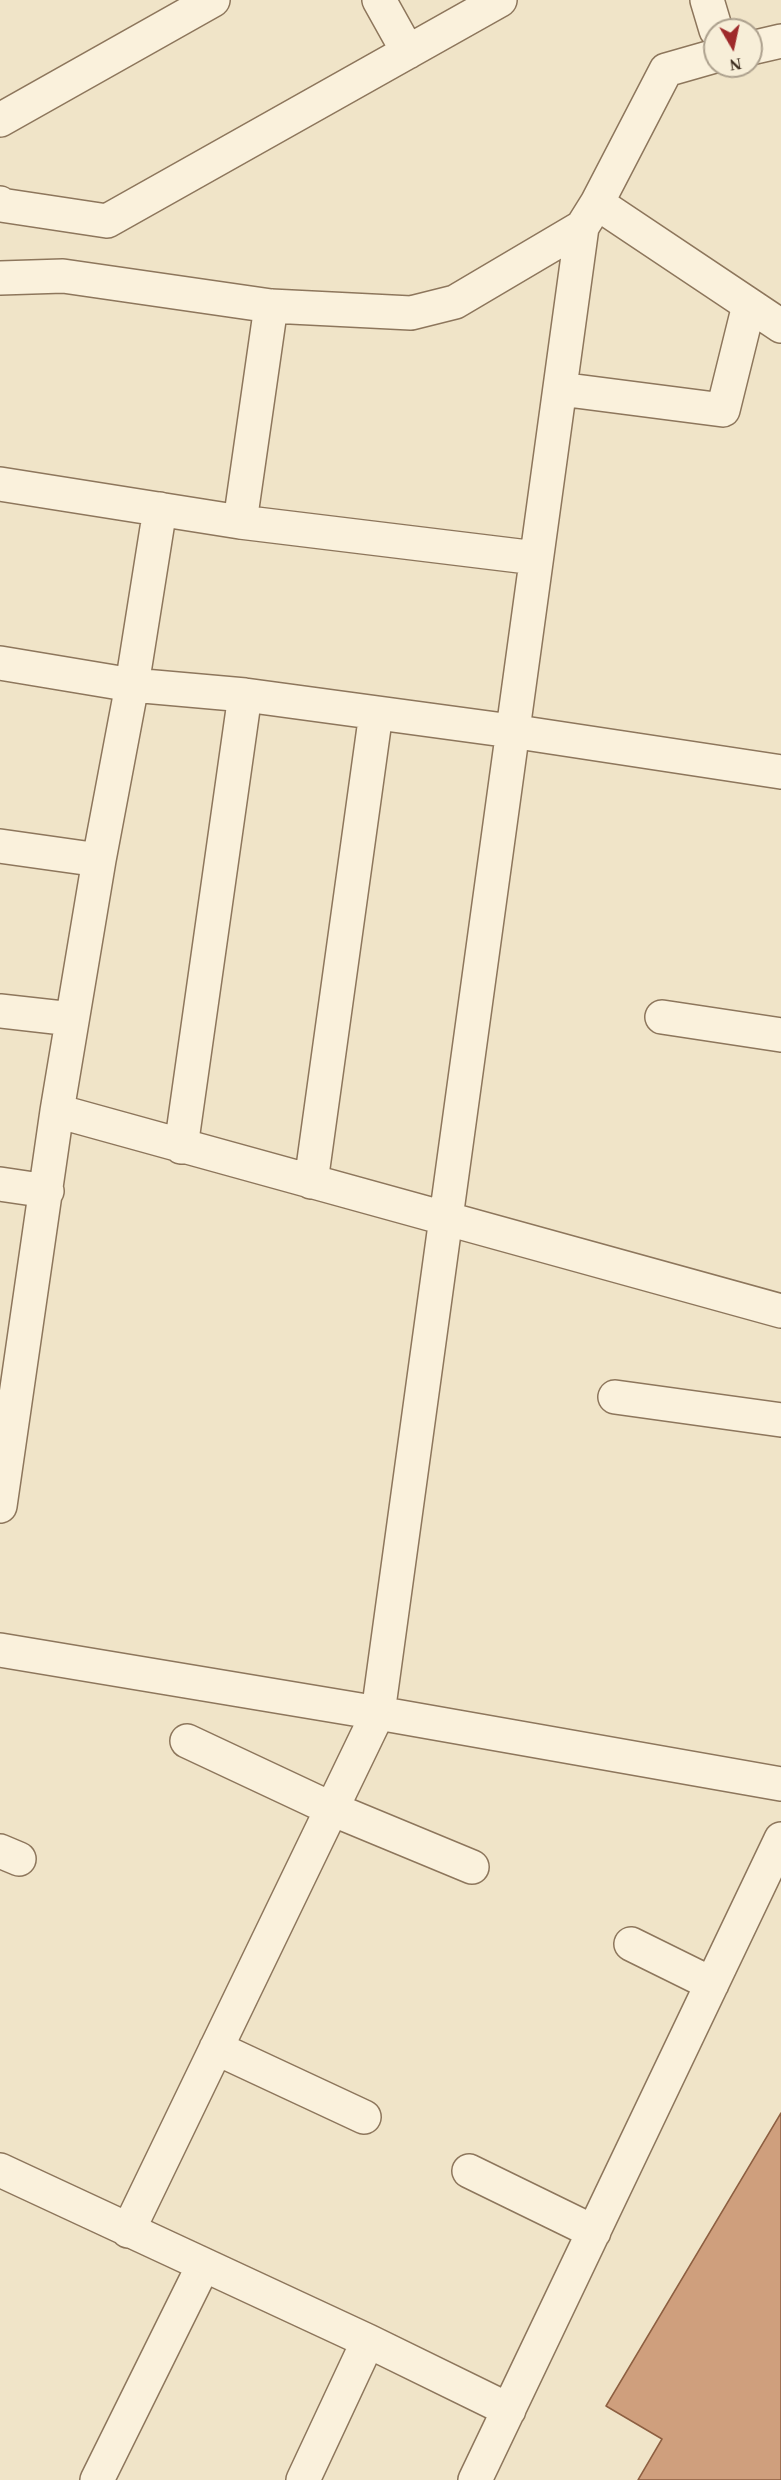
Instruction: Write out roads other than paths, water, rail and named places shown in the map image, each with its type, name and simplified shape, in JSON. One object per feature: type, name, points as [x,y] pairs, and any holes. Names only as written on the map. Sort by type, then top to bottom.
[{"type":"street","points":[[0,120],[213,0]]},
{"type":"street","points":[[379,0],[408,52]]},
{"type":"street","points":[[0,203],[1,205],[107,221],[500,0]]},
{"type":"street","points":[[707,0],[713,18]]},
{"type":"street","points":[[763,45],[781,41]]},
{"type":"street","points":[[128,2231],[378,1713],[511,731],[560,389],[590,215],[666,70],[703,59]]},
{"type":"street","points":[[590,215],[748,305],[781,327]]},
{"type":"street","points":[[0,278],[63,276],[271,306],[411,313],[455,302],[590,215]]},
{"type":"street","points":[[560,389],[723,410],[748,305]]},
{"type":"street","points":[[240,522],[271,306]]},
{"type":"street","points":[[0,484],[240,522],[536,558]]},
{"type":"street","points":[[0,1506],[57,1111],[99,860],[132,686],[160,509]]},
{"type":"street","points":[[0,663],[132,686],[245,695],[511,731],[781,772]]},
{"type":"street","points":[[181,1147],[245,695]]},
{"type":"street","points":[[311,1182],[376,713]]},
{"type":"street","points":[[0,846],[99,860]]},
{"type":"street","points":[[0,1011],[72,1019]]},
{"type":"street","points":[[662,1017],[781,1035]]},
{"type":"street","points":[[57,1111],[781,1311]]},
{"type":"street","points":[[0,1184],[47,1191]]},
{"type":"street","points":[[615,1397],[781,1420]]},
{"type":"street","points":[[0,1650],[378,1713],[781,1784]]},
{"type":"street","points":[[187,1741],[332,1809],[472,1867]]},
{"type":"street","points":[[475,2480],[781,1839]]},
{"type":"street","points":[[631,1944],[712,1984]]},
{"type":"street","points":[[216,2048],[364,2117]]},
{"type":"street","points":[[0,2170],[202,2266],[368,2341],[509,2410]]},
{"type":"street","points":[[469,2171],[594,2232]]},
{"type":"street","points":[[97,2480],[202,2266]]},
{"type":"street","points":[[303,2480],[368,2341]]}]
